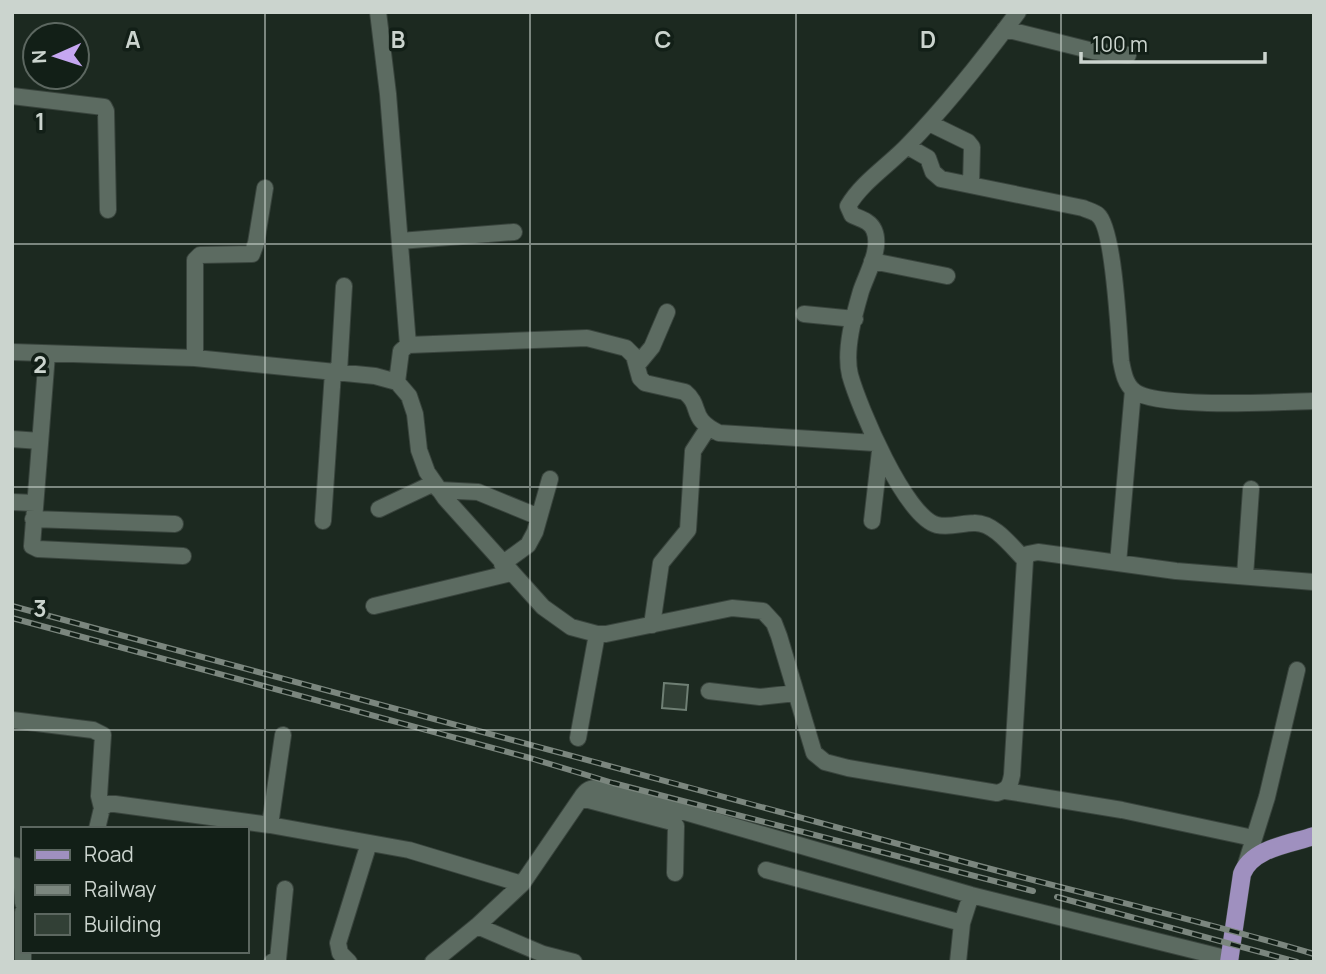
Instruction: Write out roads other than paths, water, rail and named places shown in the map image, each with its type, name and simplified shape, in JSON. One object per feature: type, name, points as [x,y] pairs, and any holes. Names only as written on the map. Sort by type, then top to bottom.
[{"type":"main road","points":[[1229,961],[1242,874],[1246,864],[1253,857],[1314,836]]},
{"type":"street","points":[[379,12],[408,345]]},
{"type":"street","points":[[1018,12],[929,123],[855,195],[848,206],[852,215],[873,227],[876,238],[855,319],[849,362],[850,375],[877,447],[916,509],[926,520],[945,525],[976,522],[985,524],[1025,559]]},
{"type":"street","points":[[1005,29],[1093,51],[1128,55]]},
{"type":"street","points":[[12,96],[104,107],[107,210]]},
{"type":"street","points":[[929,123],[968,142],[972,147],[971,185]]},
{"type":"street","points":[[908,146],[928,159],[936,176],[1083,208],[1098,214],[1104,224],[1111,252],[1121,361],[1125,377],[1133,390],[1162,400],[1241,404],[1314,401]]},
{"type":"street","points":[[195,358],[195,260],[200,255],[252,254],[265,188]]},
{"type":"street","points":[[400,241],[514,232]]},
{"type":"street","points":[[872,261],[947,276]]},
{"type":"street","points":[[323,520],[344,286]]},
{"type":"street","points":[[638,364],[652,347],[667,312]]},
{"type":"street","points":[[804,314],[855,319]]},
{"type":"street","points":[[397,382],[401,351],[408,345],[577,337],[625,348],[638,364],[640,379],[645,383],[678,390],[690,397],[698,418],[708,428],[732,436],[877,447]]},
{"type":"street","points":[[12,352],[195,358],[375,376],[397,382],[409,396],[415,414],[419,450],[427,472],[437,487],[506,569],[543,607],[571,627],[597,634],[732,608],[763,611],[774,623],[779,636],[814,753],[825,762],[984,791],[1006,791],[1122,810],[1253,838]]},
{"type":"street","points":[[47,354],[31,542],[34,548],[183,555]]},
{"type":"street","points":[[1118,563],[1133,390]]},
{"type":"street","points":[[652,625],[661,563],[688,530],[693,451],[708,428]]},
{"type":"street","points":[[12,439],[40,441]]},
{"type":"street","points":[[872,521],[877,447]]},
{"type":"street","points":[[374,606],[506,569],[528,545],[550,479]]},
{"type":"street","points":[[379,509],[437,487],[478,492],[539,517]]},
{"type":"street","points":[[1245,576],[1251,489]]},
{"type":"street","points":[[12,502],[34,511],[175,524]]},
{"type":"street","points":[[1006,791],[1012,775],[1025,559],[1028,554],[1038,552],[1175,571],[1314,582]]},
{"type":"street","points":[[578,738],[597,634]]},
{"type":"street","points":[[1246,864],[1267,797],[1297,670]]},
{"type":"street","points":[[709,691],[760,697],[796,694]]},
{"type":"street","points":[[12,720],[93,730],[103,735],[99,796],[102,808],[97,827]]},
{"type":"street","points":[[270,825],[283,735]]},
{"type":"street","points":[[433,962],[522,884],[584,794],[602,788],[971,895],[1229,961]]},
{"type":"street","points":[[584,794],[675,824],[675,873]]},
{"type":"street","points":[[102,808],[115,804],[270,825],[427,853],[522,884]]},
{"type":"street","points":[[349,962],[340,953],[338,943],[369,843]]},
{"type":"street","points":[[766,870],[962,923]]},
{"type":"street","points":[[272,962],[278,959],[285,889]]},
{"type":"street","points":[[958,962],[962,923],[971,895]]},
{"type":"street","points":[[477,926],[543,954],[574,962]]},
{"type":"railway","points":[[12,606],[1314,954]]},
{"type":"railway","points":[[12,618],[530,758],[613,783],[1033,891]]},
{"type":"railway","points":[[1057,897],[1297,962]]}]
